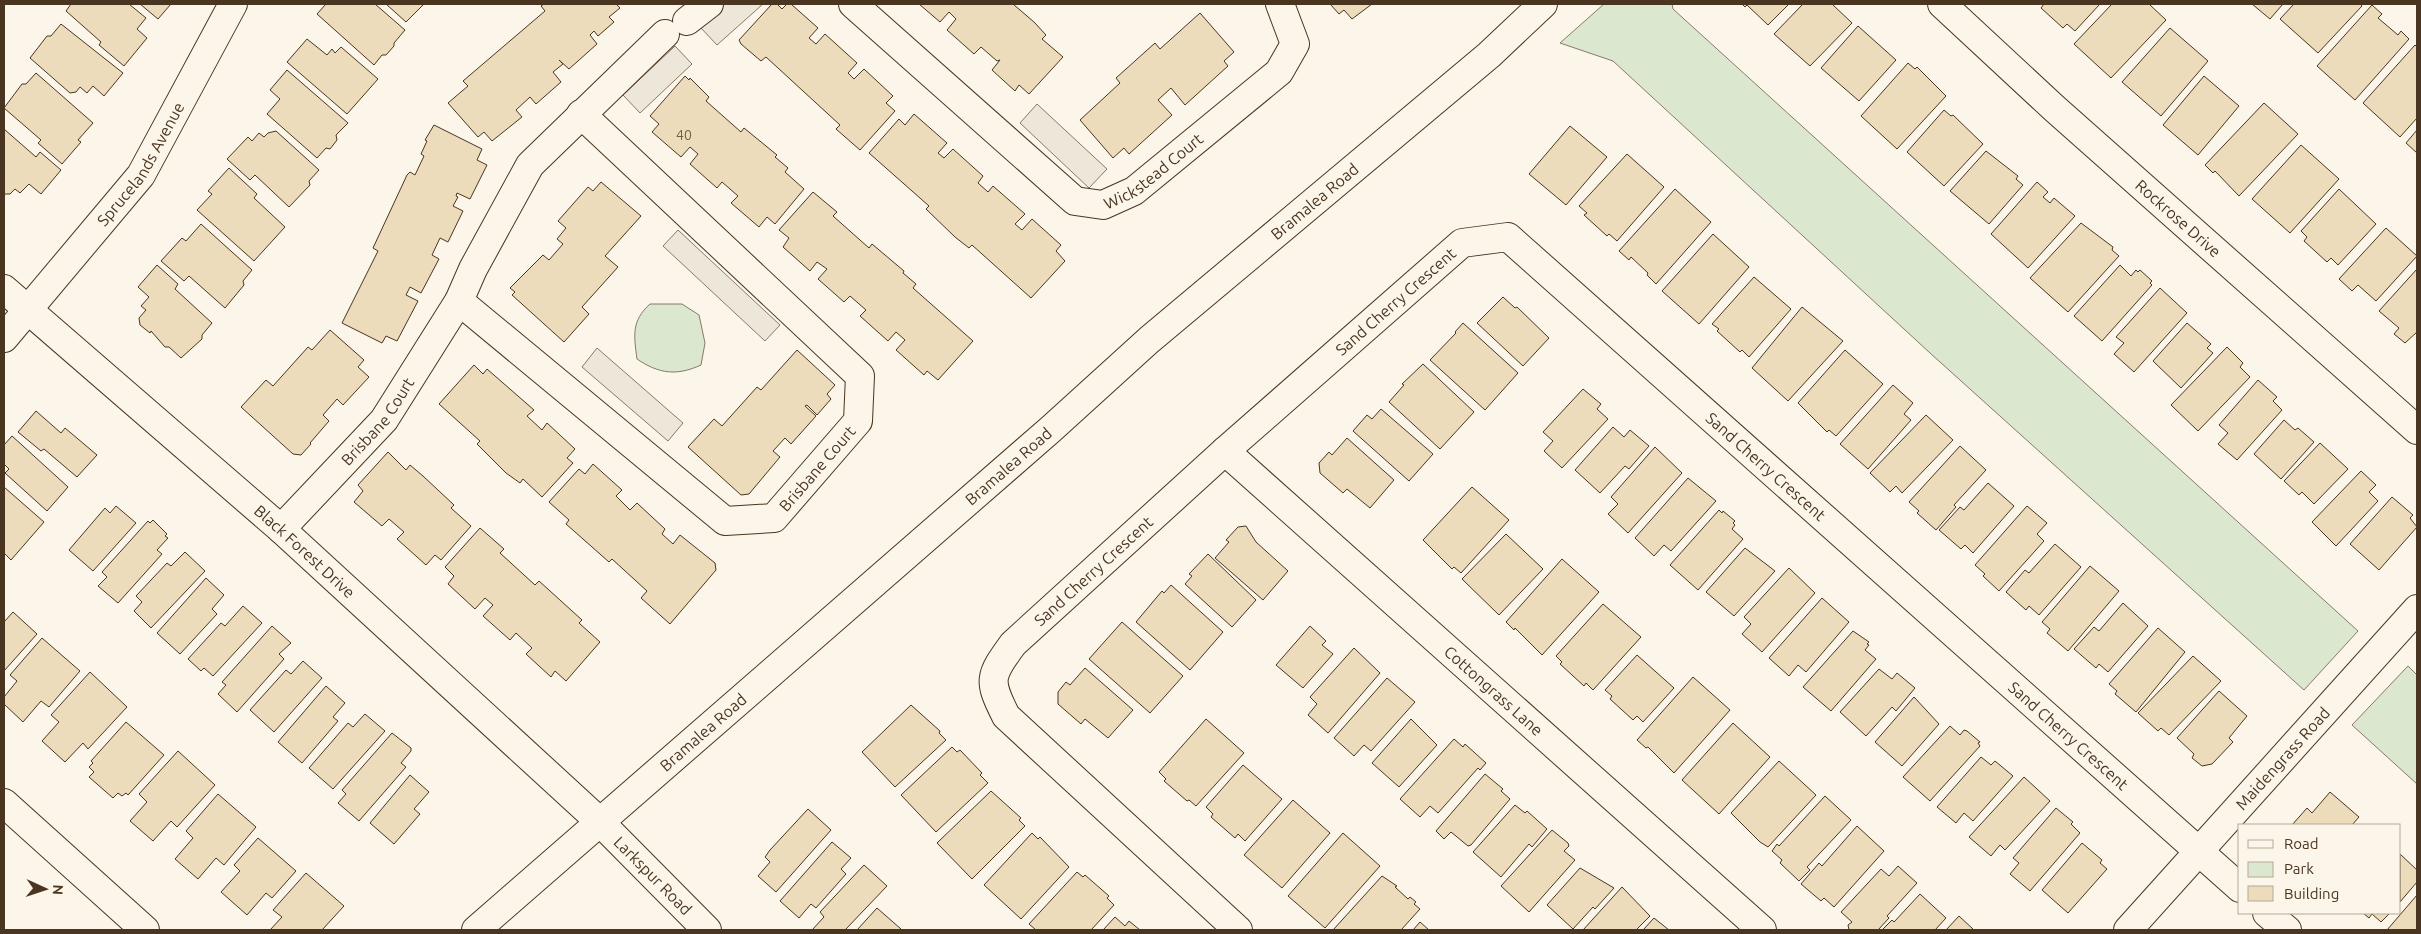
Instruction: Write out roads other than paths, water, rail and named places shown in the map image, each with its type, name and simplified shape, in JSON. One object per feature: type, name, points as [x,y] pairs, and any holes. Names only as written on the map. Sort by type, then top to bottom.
[{"type":"street","name":"Sprucelands Avenue","points":[[4,338],[141,175],[233,4]]},
{"type":"street","name":"Brisbane Court","points":[[281,529],[384,420],[459,301],[473,269],[530,165],[581,114],[676,28],[709,4]]},
{"type":"street","name":"Wickstead Court","points":[[852,4],[1075,201],[1104,205],[1134,191],[1279,72],[1295,44],[1280,4]]},
{"type":"street","name":"Bramalea Road","points":[[476,930],[1051,429],[1149,340],[1489,55],[1543,4]]},
{"type":"street","name":"Rockrose Drive","points":[[1942,4],[2054,108],[2417,430]]},
{"type":"street","name":"Brisbane Court","points":[[459,301],[725,521],[774,518],[858,421],[860,376],[581,114]]},
{"type":"street","name":"Sand Cherry Crescent","points":[[1238,930],[1006,716],[992,689],[996,667],[1013,644],[1225,451],[1462,243],[1508,237],[2238,886]]},
{"type":"street","name":"Black Forest Drive","points":[[4,289],[281,529],[599,821]]},
{"type":"street","name":"Cottongrass Lane","points":[[1225,451],[1762,930]]},
{"type":"street","name":"Maidengrass Road","points":[[2128,930],[2417,609]]},
{"type":"street","points":[[4,803],[145,930]]},
{"type":"street","name":"Larkspur Road","points":[[599,821],[707,930]]},
{"type":"street","points":[[2268,914],[2286,930]]}]
